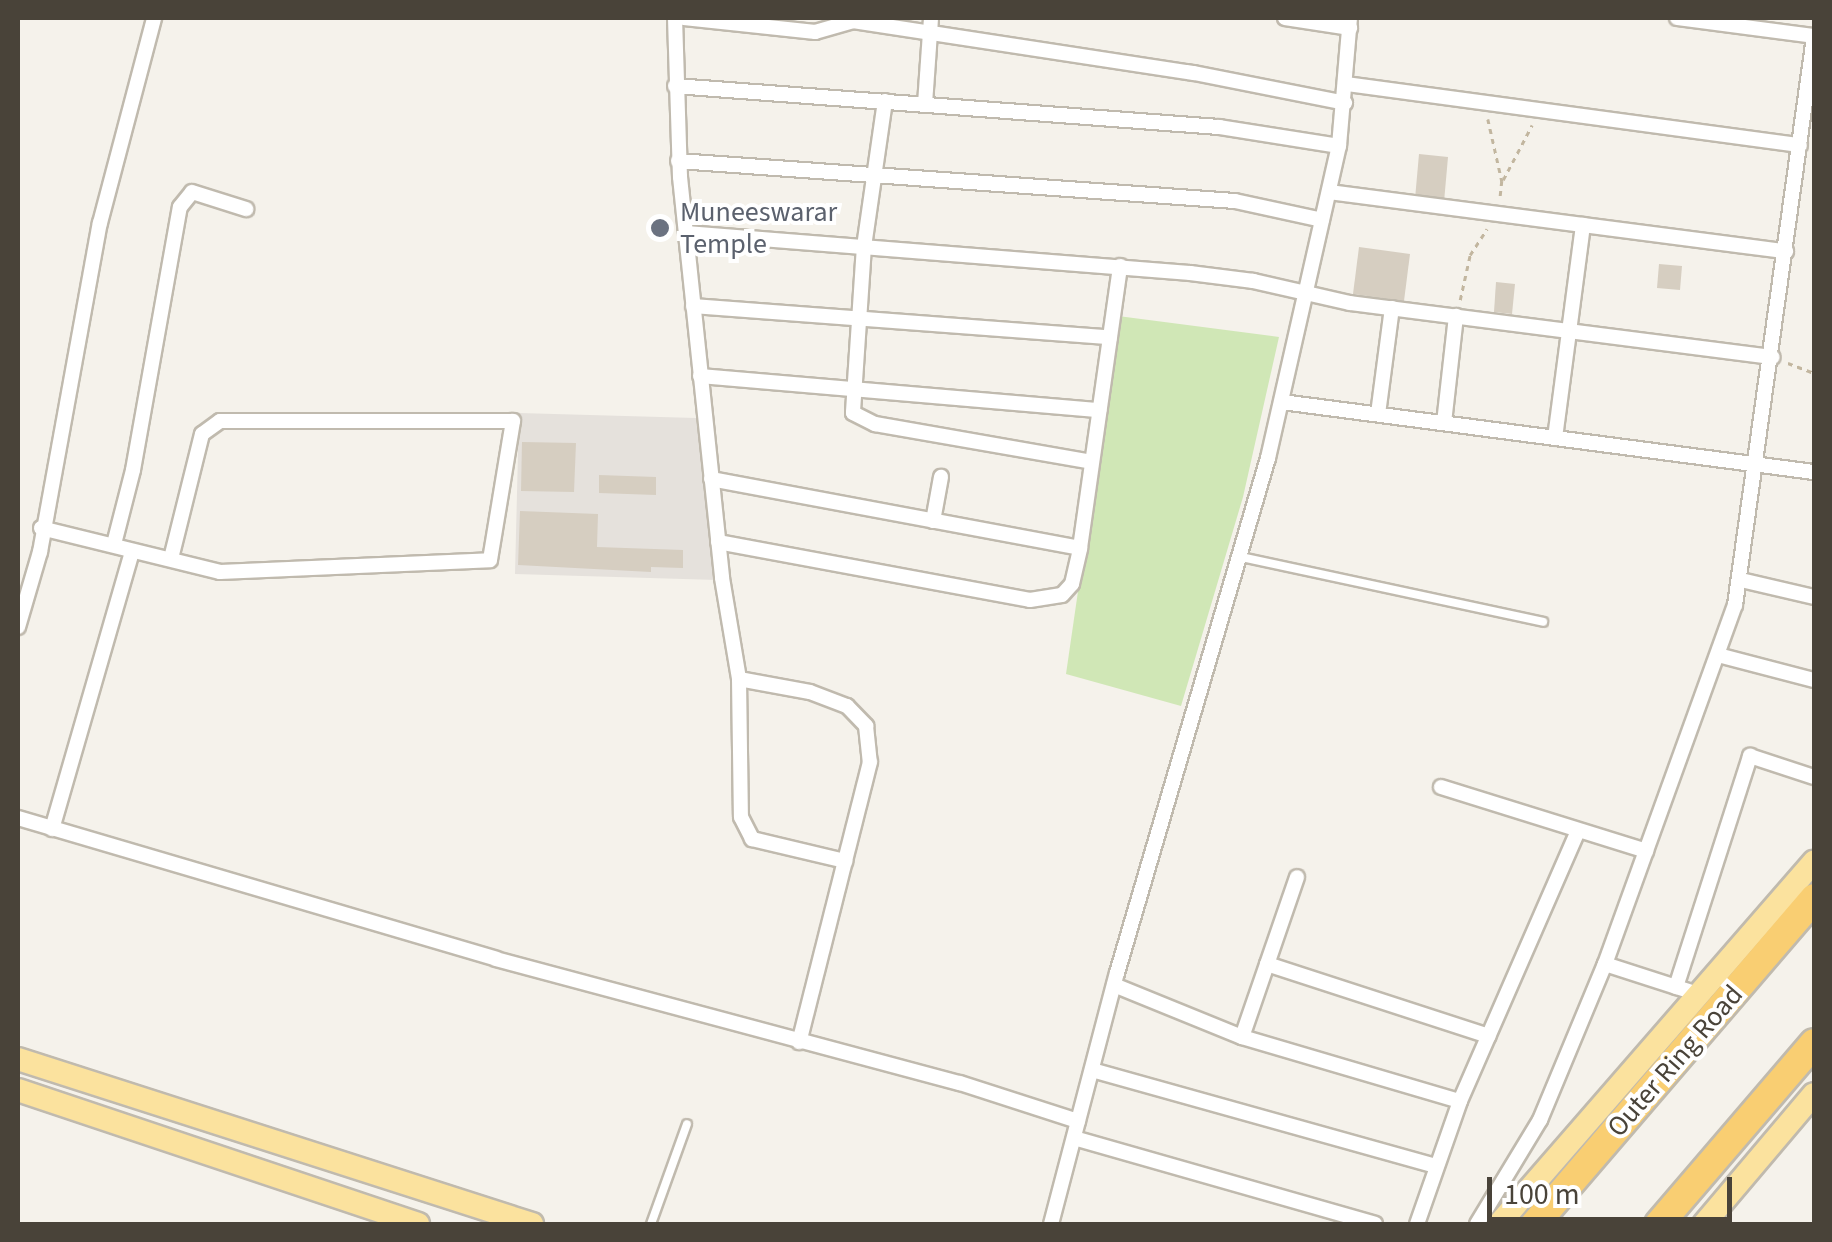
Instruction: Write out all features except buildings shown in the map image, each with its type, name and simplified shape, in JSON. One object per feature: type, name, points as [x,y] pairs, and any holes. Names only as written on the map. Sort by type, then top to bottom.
[{"type":"highway","name":"Outer Ring Road","points":[[1535,1224],[1814,898]]},
{"type":"highway","points":[[1659,1224],[1814,1043]]},
{"type":"main road","points":[[1499,1224],[1814,862]]},
{"type":"main road","points":[[18,1059],[532,1224]]},
{"type":"main road","points":[[18,1090],[418,1224]]},
{"type":"main road","points":[[1704,1224],[1814,1094]]},
{"type":"street","points":[[18,627],[40,552],[41,528],[100,223],[154,18]]},
{"type":"street","points":[[675,18],[678,161],[718,542],[738,678],[741,817],[752,839],[845,861]]},
{"type":"street","points":[[684,18],[816,32],[853,21],[930,25],[1345,103]]},
{"type":"street","points":[[1051,1224],[1114,985],[1241,557],[1282,402],[1339,146],[1350,23],[1285,18]]},
{"type":"street","points":[[1477,1224],[1540,1120],[1604,964],[1718,654],[1741,580],[1814,36],[1677,18]]},
{"type":"street","points":[[925,104],[930,25]]},
{"type":"street","points":[[1347,84],[1800,145]]},
{"type":"street","points":[[674,86],[1255,130],[1339,146]]},
{"type":"street","points":[[885,101],[864,246],[852,389],[854,413],[866,422],[1092,462]]},
{"type":"street","points":[[678,161],[1235,201],[1322,220]]},
{"type":"street","points":[[114,544],[133,470],[180,206],[192,192],[246,208]]},
{"type":"street","points":[[1329,192],[1786,252]]},
{"type":"street","points":[[1555,438],[1583,225]]},
{"type":"street","points":[[686,233],[1120,266],[1253,281],[1392,308],[1773,357]]},
{"type":"street","points":[[718,542],[1039,601],[1055,599],[1068,590],[1080,548],[1120,266]]},
{"type":"street","points":[[693,306],[1110,337]]},
{"type":"street","points":[[1378,414],[1392,308]]},
{"type":"street","points":[[1444,423],[1456,316]]},
{"type":"street","points":[[700,376],[1100,410]]},
{"type":"street","points":[[1282,402],[1814,472]]},
{"type":"street","points":[[41,528],[220,572],[490,560],[513,420],[220,421],[202,434],[171,558]]},
{"type":"street","points":[[933,520],[941,477]]},
{"type":"street","points":[[711,479],[1080,548]]},
{"type":"street","points":[[52,829],[132,551]]},
{"type":"street","points":[[1741,580],[1814,597]]},
{"type":"street","points":[[1718,654],[1814,680]]},
{"type":"street","points":[[738,678],[810,692],[848,706],[866,726],[870,762],[800,1042]]},
{"type":"street","points":[[1676,987],[1750,756],[1814,777]]},
{"type":"street","points":[[1441,787],[1646,851]]},
{"type":"street","points":[[18,818],[800,1042],[960,1083],[1078,1121]]},
{"type":"street","points":[[1417,1224],[1434,1166],[1460,1101],[1578,831]]},
{"type":"street","points":[[1242,1037],[1297,876]]},
{"type":"street","points":[[1267,964],[1489,1036]]},
{"type":"street","points":[[1604,964],[1701,995]]},
{"type":"street","points":[[1114,985],[1242,1037],[1460,1101]]},
{"type":"street","points":[[1092,1070],[1434,1166]]},
{"type":"street","points":[[1074,1138],[1370,1224]]},
{"type":"lane","points":[[1241,557],[1543,622]]},
{"type":"lane","points":[[651,1224],[687,1124]]},
{"type":"path","points":[[1502,181],[1541,110]]},
{"type":"path","points":[[1773,357],[1814,373]]},
{"type":"shaded area","points":[[519,413],[696,418],[717,580],[515,574]]},
{"type":"green space","points":[[1118,316],[1279,337],[1243,497],[1181,706],[1066,674]]},
{"type":"place","name":"Muneeswarar Temple","points":[[660,228]]}]
